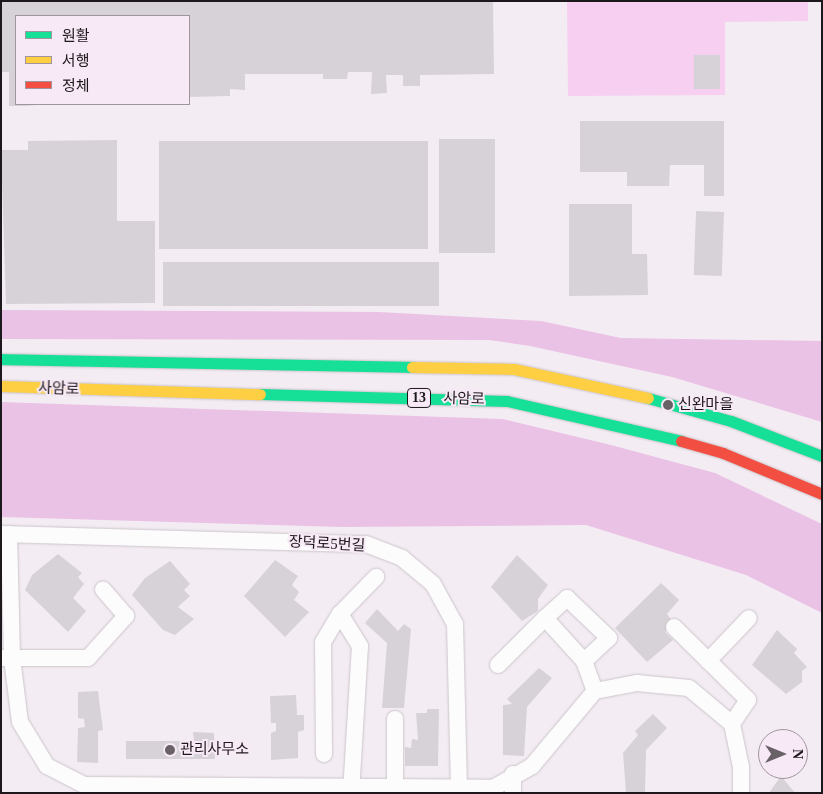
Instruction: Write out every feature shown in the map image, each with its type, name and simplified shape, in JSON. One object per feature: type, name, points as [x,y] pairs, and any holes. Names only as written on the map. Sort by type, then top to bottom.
[{"type":"main road","name":"사암로","points":[[1,359],[514,369],[624,391],[731,421],[822,456]]},
{"type":"main road","name":"사암로","points":[[1,386],[507,401],[616,423],[724,453],[822,494]]},
{"type":"main road","points":[[797,446],[822,446]]},
{"type":"street","points":[[5,534],[6,658],[24,734],[47,766],[84,789],[351,790],[395,787],[421,790],[459,790],[493,788],[513,774],[532,766],[595,691],[637,683],[690,688],[732,724],[741,767],[740,793]]},
{"type":"street","name":"장덕로5번길","points":[[5,534],[366,544],[402,558],[434,584],[454,624],[459,790]]},
{"type":"street","points":[[324,754],[323,642],[340,614],[376,577]]},
{"type":"street","points":[[6,658],[88,658],[126,616],[103,590]]},
{"type":"street","points":[[498,665],[567,598],[609,638],[584,661]]},
{"type":"street","points":[[340,614],[360,646],[351,790]]},
{"type":"street","points":[[545,618],[584,661],[595,691]]},
{"type":"street","points":[[708,661],[749,618]]},
{"type":"street","points":[[674,627],[748,700],[732,724]]},
{"type":"street","points":[[395,719],[395,787]]},
{"type":"street","points":[[513,774],[513,793],[520,793]]},
{"type":"shaded area","points":[[567,1],[808,1],[808,21],[725,22],[725,95],[568,96]]},
{"type":"shaded area","points":[[1,310],[379,312],[541,321],[621,338],[822,341],[822,422],[672,377],[530,346],[489,340],[1,339]]},
{"type":"shaded area","points":[[1,402],[503,419],[611,445],[715,473],[822,524],[822,613],[746,575],[586,525],[343,527],[1,517]]},
{"type":"building","points":[[1,1],[493,1],[494,74],[420,75],[420,86],[403,86],[403,75],[386,75],[387,93],[371,94],[372,72],[348,72],[347,79],[323,79],[323,74],[245,74],[245,90],[230,89],[230,96],[190,97],[190,15],[15,15],[15,105],[36,106],[9,106],[9,72],[1,72]]},
{"type":"building","points":[[694,55],[720,55],[720,89],[694,89]]},
{"type":"building","points":[[580,121],[724,121],[724,196],[704,196],[704,165],[670,165],[669,186],[627,186],[627,172],[580,172]]},
{"type":"building","points":[[439,139],[495,139],[495,253],[439,253]]},
{"type":"building","points":[[117,140],[117,221],[155,221],[155,303],[6,304],[1,150],[28,150],[28,141]]},
{"type":"building","points":[[159,141],[428,141],[428,249],[159,249]]},
{"type":"building","points":[[569,204],[632,204],[632,254],[647,254],[648,295],[569,296]]},
{"type":"building","points":[[696,211],[724,212],[722,276],[694,275]]},
{"type":"building","points":[[163,262],[439,262],[439,306],[163,306]]},
{"type":"building","points":[[58,554],[82,573],[78,577],[84,584],[73,598],[86,611],[68,632],[25,590],[32,575]]},
{"type":"building","points":[[517,555],[548,585],[538,599],[538,611],[522,621],[491,587]]},
{"type":"building","points":[[275,560],[298,576],[292,585],[299,592],[294,600],[309,612],[285,637],[244,596]]},
{"type":"building","points":[[170,561],[190,584],[184,590],[190,596],[178,607],[194,619],[175,635],[163,630],[132,595],[145,578]]},
{"type":"building","points":[[661,583],[679,600],[667,614],[672,621],[665,632],[673,640],[647,662],[615,628]]},
{"type":"building","points":[[377,609],[398,631],[404,624],[411,629],[404,708],[382,708],[387,643],[365,623]]},
{"type":"building","points":[[777,630],[797,649],[794,653],[807,667],[802,671],[802,682],[786,694],[752,665]]},
{"type":"building","points":[[539,668],[552,678],[527,707],[524,756],[503,755],[503,705],[512,704],[507,699]]},
{"type":"building","points":[[98,691],[103,730],[98,731],[98,763],[77,762],[78,728],[85,727],[84,719],[78,718],[78,692]]},
{"type":"building","points":[[296,695],[297,715],[304,715],[304,730],[298,732],[298,758],[271,760],[271,733],[276,731],[276,723],[271,723],[270,696]]},
{"type":"building","points":[[427,709],[439,709],[438,766],[405,766],[405,747],[411,748],[412,739],[418,740],[416,713],[427,713]]},
{"type":"building","points":[[653,714],[667,728],[646,750],[645,793],[626,793],[623,753],[638,735],[635,731]]},
{"type":"building","name":"관리사무소","points":[[193,732],[214,733],[215,759],[126,759],[126,741],[194,741]]},
{"type":"building","points":[[779,779],[783,779],[795,793],[769,793]]},
{"type":"traffic: fast","points":[[1,359],[412,367]]},
{"type":"traffic: fast","points":[[260,394],[507,401],[681,441]]},
{"type":"traffic: fast","points":[[648,398],[731,421],[822,456]]},
{"type":"traffic: slow","points":[[412,367],[514,369],[648,398]]},
{"type":"traffic: slow","points":[[1,386],[260,394]]},
{"type":"traffic: jam","points":[[681,441],[723,453],[822,494]]},
{"type":"place","name":"신완마을","points":[[668,405]]},
{"type":"place","name":"관리사무소","points":[[170,750]]}]
